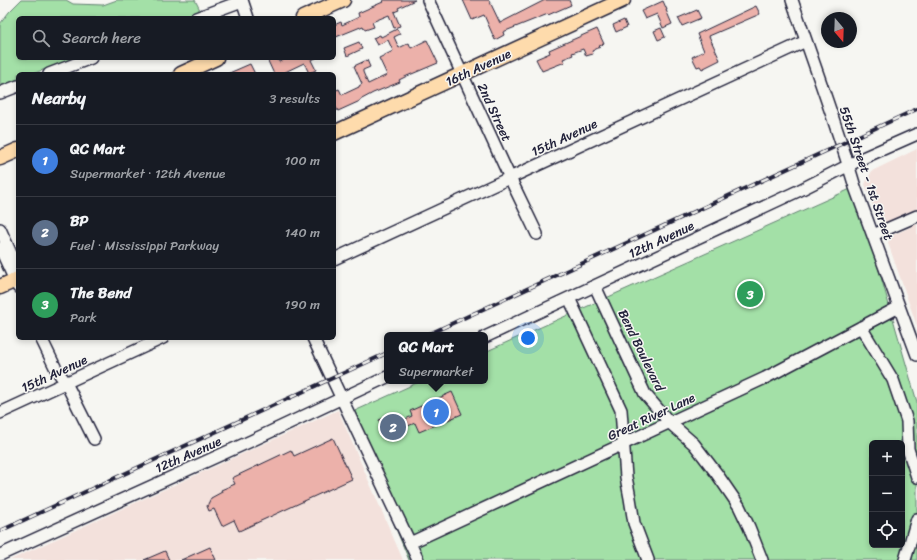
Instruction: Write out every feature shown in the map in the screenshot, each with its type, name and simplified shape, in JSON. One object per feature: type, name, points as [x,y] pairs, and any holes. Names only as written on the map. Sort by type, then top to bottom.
[{"type":"main road","points":[[308,16],[344,0]]},
{"type":"main road","name":"16th Avenue","points":[[336,132],[623,0]]},
{"type":"main road","points":[[190,72],[212,60]]},
{"type":"main road","points":[[0,158],[16,151]]},
{"type":"main road","points":[[0,287],[16,279]]},
{"type":"street","points":[[201,16],[242,0],[247,16]]},
{"type":"street","name":"2nd Street","points":[[428,0],[510,178],[538,234]]},
{"type":"street","name":"55th Street - 1st Street","points":[[792,0],[828,101],[854,186],[917,355]]},
{"type":"street","name":"15th Avenue","points":[[336,258],[806,41]]},
{"type":"street","points":[[54,72],[86,60]]},
{"type":"street","points":[[0,93],[16,87]]},
{"type":"street","name":"12th Avenue","points":[[488,336],[798,191],[865,157],[917,134]]},
{"type":"street","points":[[873,235],[917,216]]},
{"type":"street","points":[[0,229],[16,276]]},
{"type":"street","points":[[0,248],[16,277]]},
{"type":"street","name":"Bend Boulevard","points":[[595,286],[645,394],[670,423],[694,444],[717,474],[739,506],[762,560]]},
{"type":"street","points":[[569,298],[621,410],[626,477],[634,523],[648,560]]},
{"type":"street","name":"Great River Lane","points":[[410,543],[765,378],[899,307]]},
{"type":"street","points":[[861,327],[893,380],[907,421],[908,449],[917,477]]},
{"type":"street","points":[[42,340],[56,369],[66,383],[94,439]]},
{"type":"street","points":[[50,340],[62,366],[66,383]]},
{"type":"street","name":"15th Avenue","points":[[0,413],[159,340]]},
{"type":"street","points":[[314,340],[418,560]]},
{"type":"street","name":"12th Avenue","points":[[0,555],[251,442],[384,378]]},
{"type":"street","points":[[905,560],[917,519]]},
{"type":"shaded area","points":[[917,149],[917,209],[886,223],[878,220],[865,184],[872,171]]},
{"type":"shaded area","points":[[917,224],[917,326],[888,243],[891,236]]},
{"type":"shaded area","points":[[338,410],[403,560],[10,560]]},
{"type":"green space","points":[[21,0],[66,0],[73,4],[103,5],[117,0],[195,0],[201,12],[190,16],[16,16],[16,60],[70,60],[38,72],[16,72],[16,80],[0,86],[0,24]]},
{"type":"green space","points":[[855,187],[917,402],[917,560],[409,560],[348,414],[414,384],[488,384],[488,351]]},
{"type":"building","points":[[415,0],[398,8],[399,10],[394,12],[400,26],[394,28],[389,15],[372,22],[374,27],[365,30],[363,26],[336,37],[336,24],[341,22],[342,25],[359,17],[358,13],[383,2],[382,1]]},
{"type":"building","points":[[463,0],[489,0],[500,23],[545,0],[569,0],[571,5],[503,32],[504,35],[495,40],[484,15],[472,20]]},
{"type":"building","points":[[663,1],[672,24],[663,28],[657,14],[645,19],[641,11]]},
{"type":"building","points":[[756,6],[760,14],[709,36],[720,60],[702,69],[700,66],[697,67],[692,57],[704,51],[697,34]]},
{"type":"building","points":[[697,10],[701,18],[682,26],[678,18]]},
{"type":"building","points":[[624,20],[627,27],[616,32],[613,25]]},
{"type":"building","points":[[661,28],[665,37],[658,40],[654,31]]},
{"type":"building","points":[[397,29],[400,34],[394,37],[399,48],[409,43],[411,48],[427,40],[438,63],[407,76],[399,80],[400,82],[373,93],[338,111],[336,108],[336,90],[339,89],[342,95],[362,84],[354,66],[367,60],[370,67],[363,70],[363,72],[368,84],[387,75],[379,58],[393,51],[388,40],[377,45],[373,38],[380,35],[381,37]]},
{"type":"building","points":[[597,29],[604,44],[592,51],[593,54],[586,56],[583,49],[572,53],[573,55],[563,59],[565,62],[542,71],[536,59],[550,53],[549,50]]},
{"type":"building","points":[[359,42],[362,49],[347,56],[344,48]]},
{"type":"building","points":[[278,60],[279,62],[283,60],[311,60],[316,70],[308,72],[304,63],[285,72],[273,72],[268,61]]},
{"type":"building","points":[[250,64],[254,72],[232,72]]},
{"type":"building","points":[[452,392],[462,414],[419,432],[415,423],[401,429],[402,433],[387,439],[379,420],[393,414],[397,423],[412,416],[410,411]]},
{"type":"building","points":[[333,438],[352,479],[239,531],[234,520],[222,526],[214,509],[209,511],[207,506],[211,498],[222,492],[221,490],[235,484],[232,478],[291,450],[294,456]]},
{"type":"building","points":[[210,547],[216,560],[181,560]]},
{"type":"building","points":[[165,551],[169,560],[144,560]]},
{"type":"railway","points":[[434,332],[917,109]]},
{"type":"railway","points":[[0,531],[384,354]]},
{"type":"place","name":"The Bend","points":[[750,294]]},
{"type":"place","name":"QC Mart","points":[[436,412]]},
{"type":"place","name":"BP","points":[[393,427]]}]
